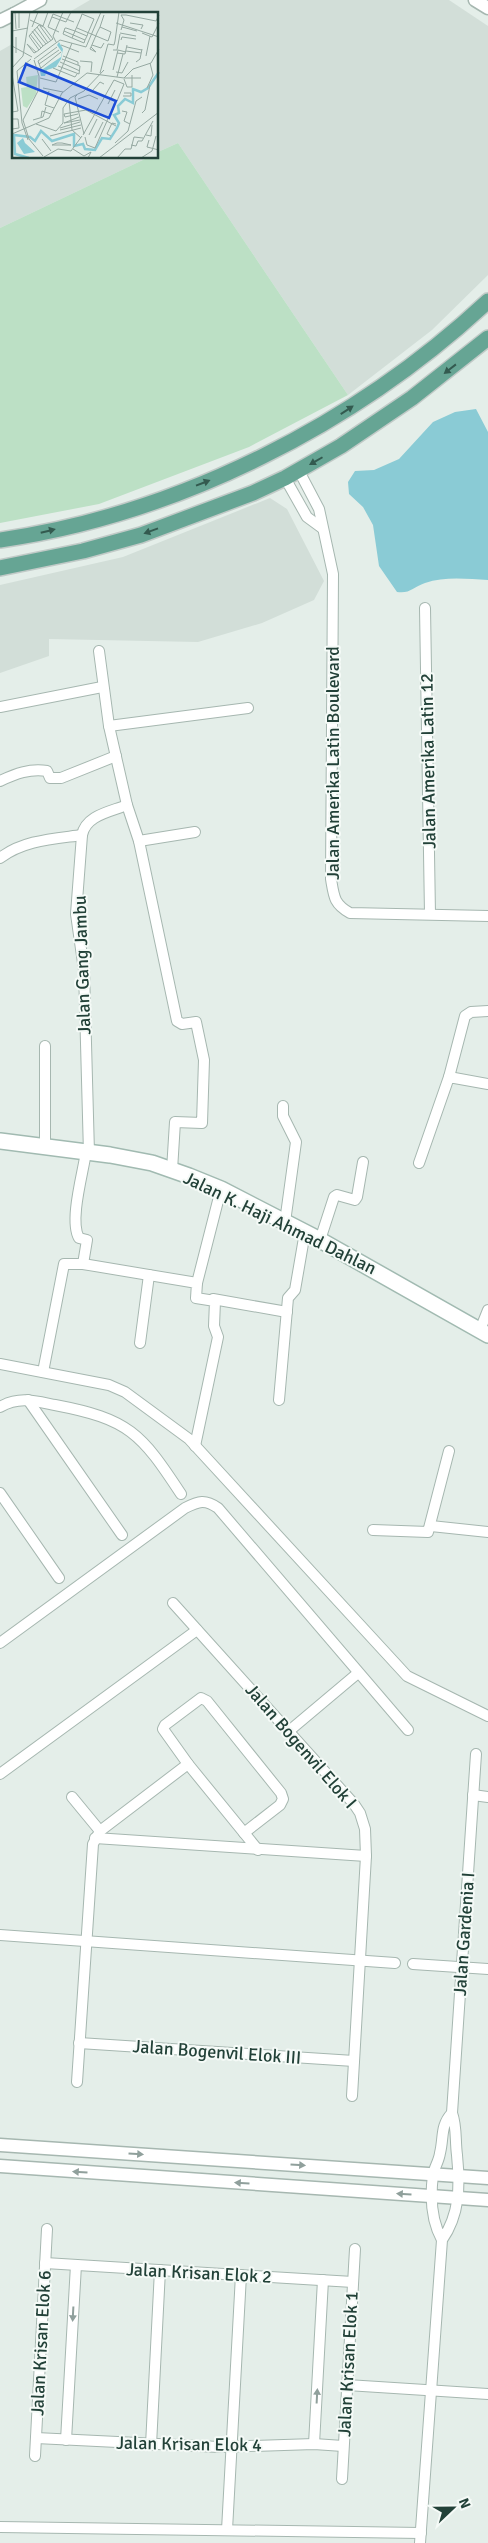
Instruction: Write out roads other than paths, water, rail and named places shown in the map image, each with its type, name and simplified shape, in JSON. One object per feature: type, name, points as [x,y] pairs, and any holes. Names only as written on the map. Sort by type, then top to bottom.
[{"type":"main road","points":[[0,540],[138,508],[240,468],[329,422],[400,375],[488,301]]},
{"type":"main road","points":[[0,568],[83,551],[141,535],[253,493],[285,478],[341,446],[412,398],[488,338]]},
{"type":"main road","name":"Jalan K. Haji Ahmad Dahlan","points":[[0,1140],[152,1164],[220,1189],[320,1240],[484,1332]]},
{"type":"street","points":[[18,12],[40,0]]},
{"type":"street","points":[[475,0],[488,8]]},
{"type":"street","points":[[0,21],[12,15]]},
{"type":"street","name":"Jalan Amerika Latin Boulevard","points":[[299,471],[319,509],[333,574],[331,879],[334,895],[339,907],[350,913],[488,916]]},
{"type":"street","points":[[285,478],[307,517],[322,528]]},
{"type":"street","name":"Jalan Amerika Latin 12","points":[[426,608],[430,914]]},
{"type":"street","points":[[99,651],[102,687],[109,726],[127,805],[139,841],[177,1021],[182,1024],[192,1021],[196,1022],[204,1060],[202,1124],[176,1122],[172,1170]]},
{"type":"street","points":[[0,707],[102,687]]},
{"type":"street","points":[[109,726],[248,708]]},
{"type":"street","points":[[0,781],[16,773],[35,770],[47,771],[50,778],[61,778],[116,756]]},
{"type":"street","points":[[0,858],[12,849],[28,843],[82,835],[84,825],[89,820],[127,805]]},
{"type":"street","points":[[139,841],[196,832]]},
{"type":"street","name":"Jalan Gang Jambu","points":[[82,835],[76,914],[84,970],[87,1153],[75,1220],[75,1231],[79,1238],[86,1240],[83,1264]]},
{"type":"street","points":[[419,1163],[449,1077],[465,1016],[471,1012],[488,1011]]},
{"type":"street","points":[[44,1046],[45,1147]]},
{"type":"street","points":[[449,1077],[488,1084]]},
{"type":"street","points":[[283,1106],[283,1116],[296,1142],[285,1222]]},
{"type":"street","points":[[320,1240],[334,1197],[337,1195],[355,1200],[357,1197],[363,1162]]},
{"type":"street","points":[[220,1189],[197,1283],[196,1298],[213,1299],[286,1312]]},
{"type":"street","points":[[279,1400],[288,1296],[294,1290],[305,1232]]},
{"type":"street","points":[[43,1372],[64,1264],[83,1264],[197,1283]]},
{"type":"street","points":[[140,1343],[149,1275]]},
{"type":"street","points":[[195,1446],[218,1337],[214,1326],[216,1304],[213,1299]]},
{"type":"street","points":[[484,1332],[488,1310]]},
{"type":"street","points":[[0,1364],[117,1388],[195,1446],[407,1676],[488,1716]]},
{"type":"street","points":[[0,1407],[17,1399],[28,1400],[88,1411],[118,1423],[138,1436],[154,1452],[181,1494]]},
{"type":"street","points":[[28,1400],[122,1535]]},
{"type":"street","points":[[373,1530],[426,1532],[431,1526],[449,1451]]},
{"type":"street","points":[[0,1493],[59,1578]]},
{"type":"street","points":[[0,1643],[185,1508],[198,1501],[208,1501],[218,1508],[408,1730]]},
{"type":"street","points":[[431,1526],[488,1532]]},
{"type":"street","name":"Jalan Bogenvil Elok I","points":[[172,1603],[290,1731],[360,1813],[366,1830],[366,1856],[352,2096]]},
{"type":"street","points":[[0,1774],[197,1630]]},
{"type":"street","points":[[290,1731],[358,1673]]},
{"type":"street","points":[[244,1833],[280,1804],[283,1799],[281,1793],[207,1701],[201,1698],[165,1725],[163,1729],[188,1764],[244,1833],[258,1850]]},
{"type":"street","name":"Jalan Gardenia I","points":[[452,2113],[442,2129],[440,2152],[433,2174],[434,2226],[442,2240],[450,2228],[458,2197],[459,2176],[456,2132],[452,2113],[476,1754]]},
{"type":"street","points":[[77,2082],[93,1844],[98,1834],[188,1764]]},
{"type":"street","points":[[473,1795],[488,1797]]},
{"type":"street","points":[[72,1797],[98,1834],[258,1850],[366,1856]]},
{"type":"street","points":[[0,1935],[395,1963]]},
{"type":"street","points":[[413,1964],[488,1969]]},
{"type":"street","name":"Jalan Bogenvil Elok III","points":[[80,2043],[354,2062]]},
{"type":"street","points":[[0,2145],[488,2178]]},
{"type":"street","points":[[440,2152],[456,2154]]},
{"type":"street","points":[[0,2166],[488,2200]]},
{"type":"street","name":"Jalan Krisan Elok 6","points":[[35,2456],[47,2229]]},
{"type":"street","points":[[0,2527],[227,2530],[420,2538],[442,2240]]},
{"type":"street","name":"Jalan Krisan Elok 1","points":[[342,2479],[355,2249]]},
{"type":"street","name":"Jalan Krisan Elok 2","points":[[45,2263],[353,2282]]},
{"type":"street","points":[[66,2440],[76,2265]]},
{"type":"street","points":[[151,2444],[160,2270]]},
{"type":"street","points":[[227,2530],[241,2275]]},
{"type":"street","points":[[314,2444],[324,2280]]},
{"type":"street","points":[[347,2385],[488,2394]]},
{"type":"street","name":"Jalan Krisan Elok 4","points":[[36,2438],[232,2447],[314,2444],[343,2446]]},
{"type":"water","points":[[476,409],[488,432],[488,580],[440,579],[425,583],[408,591],[397,592],[379,566],[373,525],[363,507],[349,494],[348,482],[355,471],[374,470],[399,459],[433,422],[455,412]]}]
